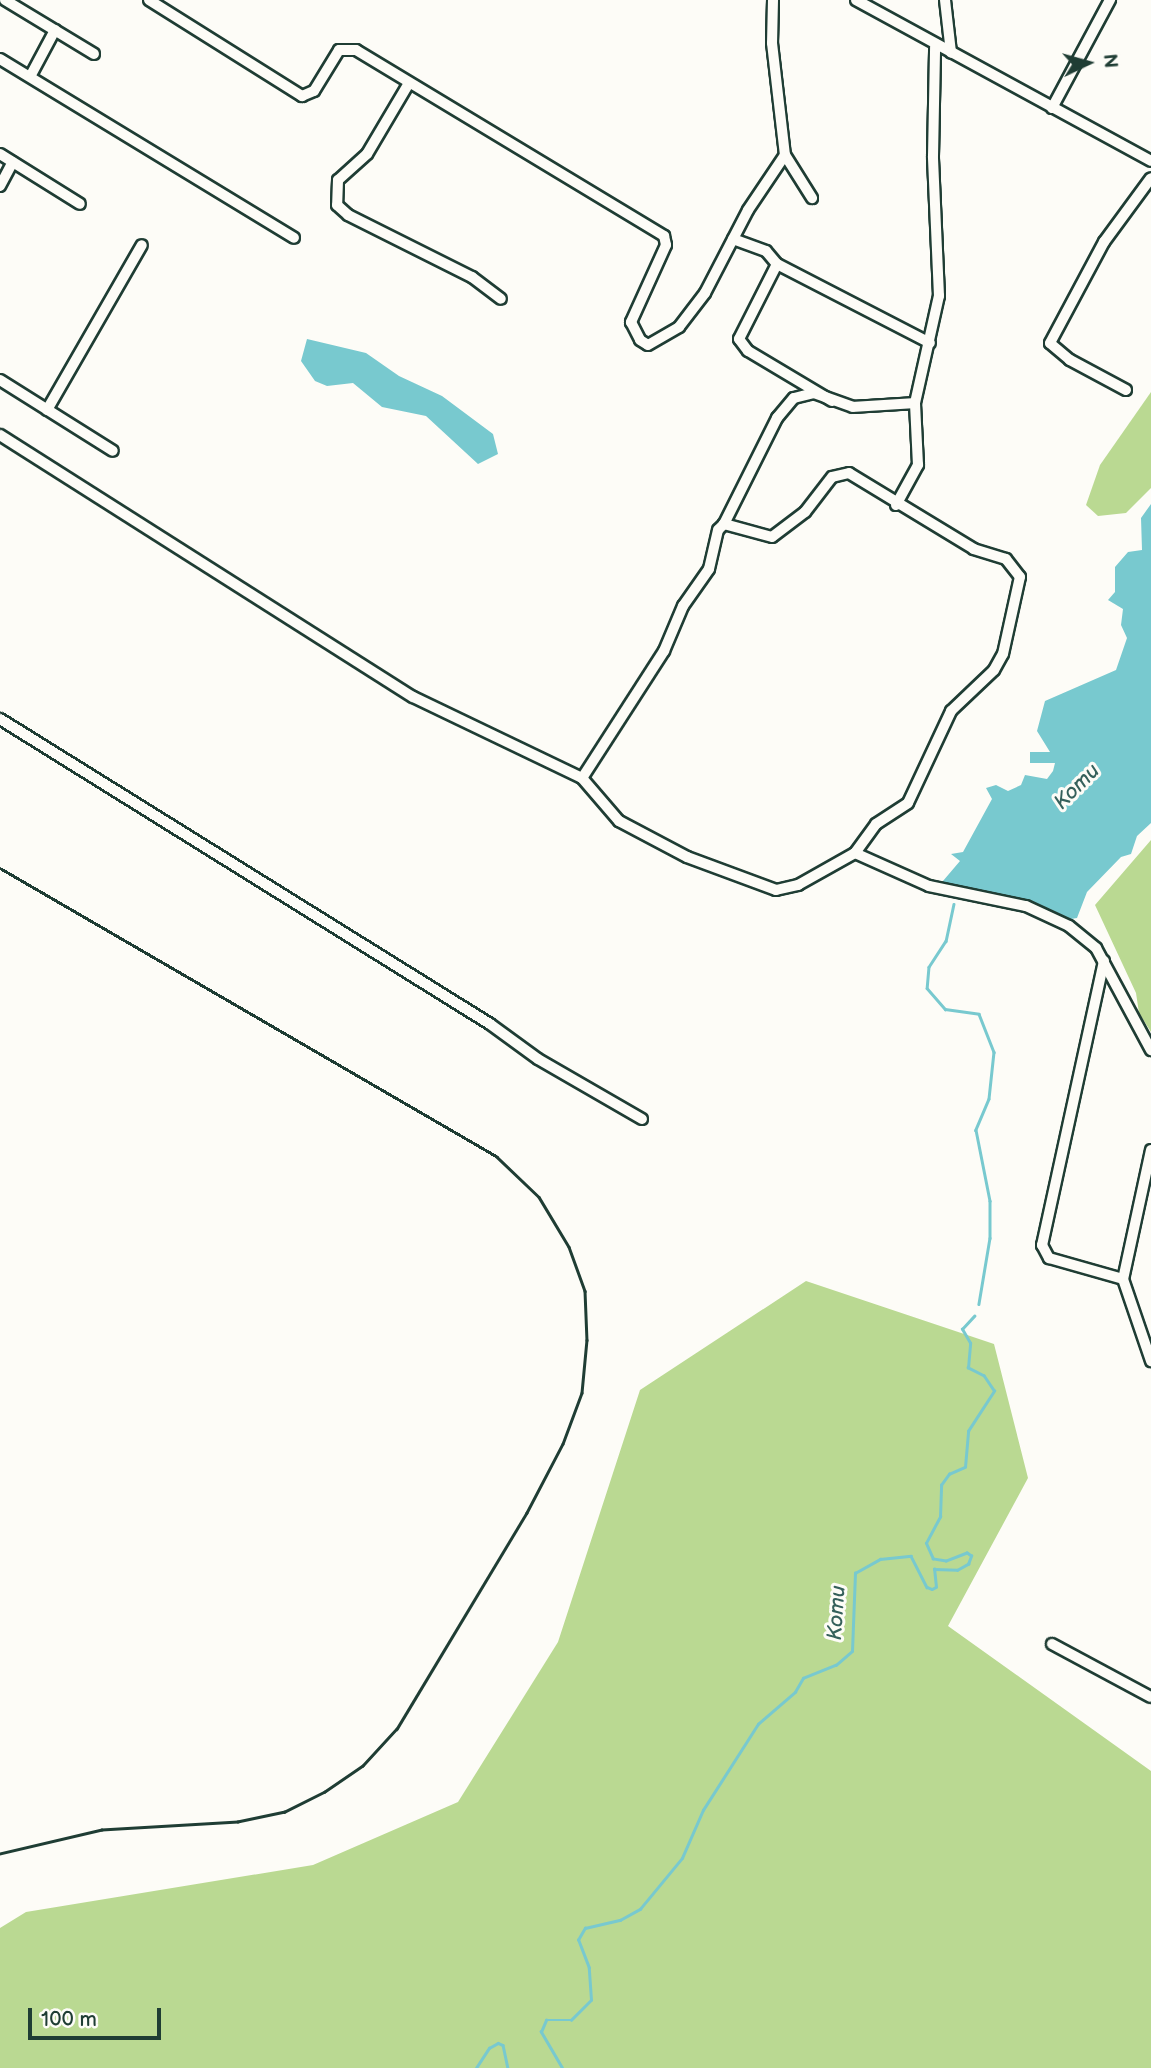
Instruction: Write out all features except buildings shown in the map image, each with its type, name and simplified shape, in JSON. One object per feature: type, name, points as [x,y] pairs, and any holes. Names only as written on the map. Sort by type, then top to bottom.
[{"type":"street","points":[[5,0],[94,54]]},
{"type":"street","points":[[149,0],[302,96],[314,91],[344,48],[356,50],[664,236],[666,245],[631,322],[640,341],[649,345],[679,327],[705,293],[733,239],[785,155]]},
{"type":"street","points":[[773,0],[772,43],[785,155],[811,198]]},
{"type":"street","points":[[856,0],[935,47],[951,53],[1151,161]]},
{"type":"street","points":[[945,0],[951,53]]},
{"type":"street","points":[[1052,108],[1110,0]]},
{"type":"street","points":[[30,75],[55,30]]},
{"type":"street","points":[[896,505],[918,465],[915,403],[939,296],[933,156],[935,47]]},
{"type":"street","points":[[0,59],[294,238]]},
{"type":"street","points":[[409,83],[367,154],[338,180],[337,205],[348,215],[472,277],[500,299]]},
{"type":"street","points":[[0,154],[80,204]]},
{"type":"street","points":[[0,186],[13,162]]},
{"type":"street","points":[[1126,390],[1070,360],[1050,343],[1104,243],[1151,178]]},
{"type":"street","points":[[733,239],[766,251],[777,264],[930,342]]},
{"type":"street","points":[[47,410],[142,245]]},
{"type":"street","points":[[777,264],[738,339],[748,351],[832,401]]},
{"type":"street","points":[[0,380],[113,451]]},
{"type":"street","points":[[582,778],[664,650],[683,606],[709,569],[718,530],[724,524],[785,406],[806,393],[853,407],[915,403]]},
{"type":"street","points":[[0,435],[413,698],[582,778],[619,821],[687,857],[776,890],[798,885],[855,853],[876,824],[908,803],[951,711],[994,670],[1020,591],[1020,577],[1006,559],[974,549],[896,505],[849,473],[841,472],[787,529],[772,537],[724,524]]},
{"type":"street","points":[[0,719],[490,1024],[538,1059],[642,1119]]},
{"type":"street","points":[[855,853],[958,895],[1026,906],[1086,938],[1104,961],[1151,1050]]},
{"type":"street","points":[[1104,961],[1042,1245],[1049,1258],[1123,1279]]},
{"type":"street","points":[[1151,1150],[1123,1279],[1151,1361]]},
{"type":"street","points":[[1052,1644],[1151,1697]]},
{"type":"green space","points":[[1151,392],[1151,488],[1126,513],[1098,516],[1086,505],[1100,465]]},
{"type":"green space","points":[[1151,840],[1151,1032],[1139,1013],[1136,993],[1095,905]]},
{"type":"green space","points":[[806,1281],[994,1344],[1028,1478],[948,1626],[1151,1771],[1151,2068],[0,2068],[0,1928],[26,1912],[313,1865],[458,1802],[558,1642],[640,1390]]},
{"type":"water","points":[[307,339],[366,353],[399,376],[442,396],[493,434],[498,454],[478,464],[426,416],[382,407],[353,383],[327,386],[315,381],[301,361]]},
{"type":"water","points":[[1151,504],[1151,823],[1137,836],[1131,854],[1121,857],[1087,892],[1077,918],[1065,920],[937,888],[960,861],[951,854],[963,852],[992,799],[986,788],[996,785],[1008,791],[1021,785],[1025,775],[1047,779],[1053,771],[1055,763],[1030,763],[1030,752],[1050,752],[1037,731],[1045,701],[1116,670],[1127,638],[1121,625],[1123,609],[1108,600],[1115,592],[1115,567],[1128,552],[1142,550],[1141,518]]},
{"type":"waterway","name":"Komu","points":[[954,904],[946,941],[929,967],[927,988],[945,1009],[979,1014],[994,1052],[989,1099],[976,1130],[990,1201],[990,1238],[979,1304]]},
{"type":"waterway","name":"Komu","points":[[562,2068],[541,2032],[546,2020],[571,2020],[591,2000],[589,1968],[578,1940],[585,1928],[620,1920],[640,1909],[682,1858],[703,1810],[758,1724],[795,1692],[803,1678],[836,1665],[852,1651],[855,1573],[880,1559],[911,1556],[927,1587],[932,1589],[936,1587],[934,1569],[957,1570],[968,1564],[971,1556],[967,1553],[946,1561],[933,1559],[926,1543],[940,1517],[941,1485],[949,1474],[965,1467],[968,1431],[994,1391],[984,1376],[968,1368],[970,1343],[962,1329],[974,1316]]},
{"type":"waterway","name":"Komu","points":[[476,2068],[489,2048],[498,2043],[503,2045],[508,2068]]},
{"type":"railway","points":[[0,868],[496,1156],[539,1197],[569,1247],[585,1291],[587,1340],[582,1393],[563,1444],[527,1513],[397,1729],[363,1766],[325,1792],[285,1812],[238,1822],[102,1830],[0,1854]]}]
